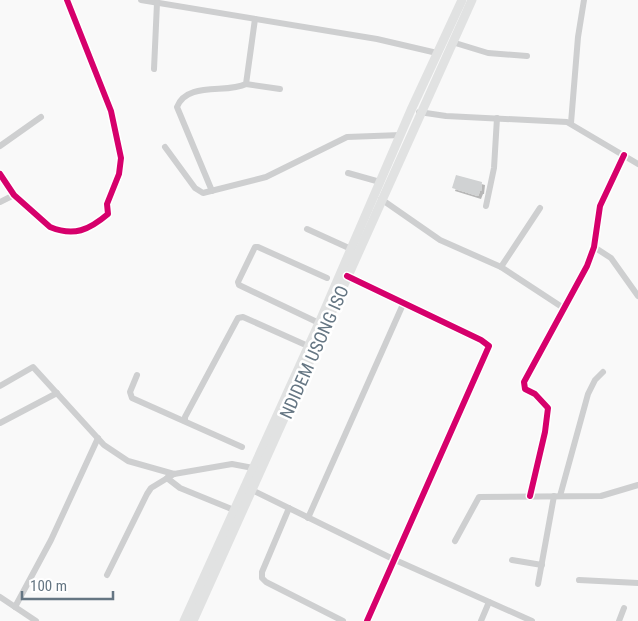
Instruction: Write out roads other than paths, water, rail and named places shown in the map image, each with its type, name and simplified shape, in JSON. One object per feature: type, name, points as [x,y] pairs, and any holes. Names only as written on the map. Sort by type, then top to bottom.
[{"type":"highway","name":"NDIDEM USONG ISO","points":[[193,621],[381,199],[437,53],[462,0]]},
{"type":"highway","name":"NDIDEM USONG ISO","points":[[184,621],[319,324],[401,136],[416,111],[472,0]]},
{"type":"street","points":[[0,174],[14,195],[50,227],[76,233],[96,224],[108,214],[108,200],[120,174],[121,158],[111,111],[67,0]]},
{"type":"street","points":[[141,0],[377,39],[437,53]]},
{"type":"street","points":[[571,123],[578,37],[584,0]]},
{"type":"street","points":[[154,69],[158,3]]},
{"type":"street","points":[[246,84],[255,19]]},
{"type":"street","points":[[452,42],[488,53],[527,56]]},
{"type":"street","points":[[212,191],[177,107],[184,98],[198,91],[246,84],[280,89]]},
{"type":"street","points":[[416,111],[571,123],[638,164]]},
{"type":"street","points":[[0,146],[41,117]]},
{"type":"street","points":[[486,206],[494,168],[497,118]]},
{"type":"street","points":[[165,147],[199,192],[212,191],[266,178],[347,137],[401,136]]},
{"type":"street","points":[[530,496],[545,432],[548,408],[535,394],[525,389],[524,382],[566,309],[594,247],[600,206],[624,155]]},
{"type":"street","points":[[348,174],[380,182]]},
{"type":"street","points":[[0,202],[14,195]]},
{"type":"street","points":[[381,199],[440,240],[501,267],[566,309]]},
{"type":"street","points":[[501,267],[540,208]]},
{"type":"street","points":[[307,229],[351,249]]},
{"type":"street","points":[[319,324],[239,285],[238,282],[255,247],[258,246],[327,278]]},
{"type":"street","points":[[594,247],[611,258],[638,296]]},
{"type":"street","points":[[347,276],[404,302],[481,340],[489,346],[367,621]]},
{"type":"street","points":[[308,518],[404,302]]},
{"type":"street","points":[[186,421],[185,417],[238,318],[243,317],[308,346]]},
{"type":"street","points":[[0,386],[32,366],[98,438],[128,461],[174,474]]},
{"type":"street","points":[[538,584],[557,496],[588,394],[603,372]]},
{"type":"street","points":[[138,375],[130,392],[132,398],[242,448]]},
{"type":"street","points":[[0,423],[57,393]]},
{"type":"street","points":[[14,607],[51,540],[98,438]]},
{"type":"street","points":[[106,575],[151,488],[174,474],[232,464],[254,468]]},
{"type":"street","points":[[167,478],[180,488],[234,510]]},
{"type":"street","points":[[455,541],[479,497],[608,495],[638,486]]},
{"type":"street","points":[[252,490],[394,559],[532,621]]},
{"type":"street","points":[[289,508],[262,572],[262,578],[266,582],[343,621]]},
{"type":"street","points":[[512,560],[542,565]]},
{"type":"street","points":[[579,580],[638,583]]},
{"type":"street","points":[[0,597],[36,621]]},
{"type":"street","points":[[481,621],[489,602]]},
{"type":"street","points":[[619,621],[624,608]]}]
